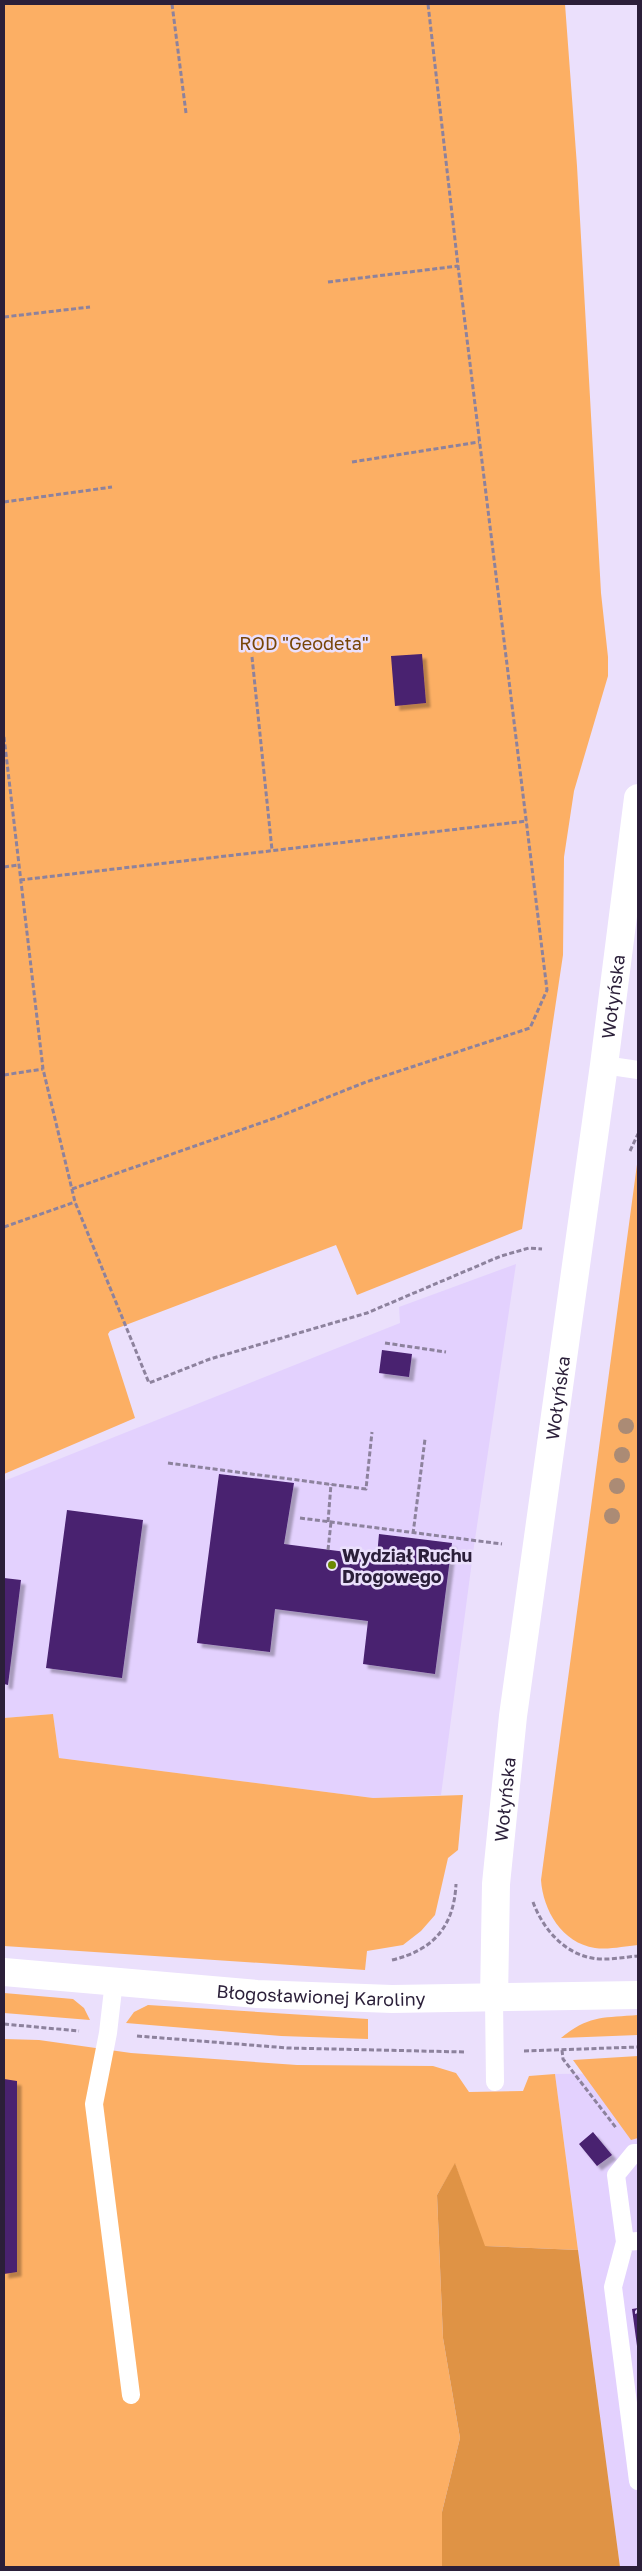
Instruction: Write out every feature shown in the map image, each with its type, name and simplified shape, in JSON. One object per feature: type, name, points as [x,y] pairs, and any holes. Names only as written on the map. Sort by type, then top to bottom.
[{"type":"street","name":"Wołyńska","points":[[494,1999],[496,1884],[512,1726],[604,1065],[638,798]]},
{"type":"street","name":"Błogosławionej Karoliny","points":[[4,1972],[257,1994],[392,1999],[494,1999],[638,1995]]},
{"type":"lane","points":[[604,1065],[638,1070]]},
{"type":"lane","points":[[114,1981],[108,2033],[94,2104],[132,2395]]},
{"type":"lane","points":[[494,1999],[495,2082]]},
{"type":"lane","points":[[636,2153],[616,2175],[632,2241],[613,2287],[638,2481]]},
{"type":"path","points":[[172,4],[186,113]]},
{"type":"path","points":[[72,1189],[275,1118],[366,1082],[530,1028],[547,990],[479,442],[428,4]]},
{"type":"path","points":[[328,282],[458,266]]},
{"type":"path","points":[[4,318],[90,307]]},
{"type":"path","points":[[352,462],[479,442]]},
{"type":"path","points":[[4,502],[112,487]]},
{"type":"path","points":[[252,657],[272,850]]},
{"type":"path","points":[[4,737],[43,1069],[75,1202],[149,1384],[210,1359],[367,1313],[501,1256],[529,1248],[577,1252]]},
{"type":"path","points":[[20,880],[527,821]]},
{"type":"path","points":[[4,867],[18,865]]},
{"type":"path","points":[[4,1074],[43,1069]]},
{"type":"path","points":[[4,1227],[75,1202]]},
{"type":"path","points":[[385,1343],[446,1352]]},
{"type":"path","points":[[168,1463],[366,1489],[372,1432]]},
{"type":"path","points":[[413,1534],[425,1439]]},
{"type":"path","points":[[328,1550],[331,1484]]},
{"type":"path","points":[[300,1518],[413,1534],[508,1544]]},
{"type":"path","points":[[392,1960],[428,1946],[448,1924],[456,1900],[456,1884]]},
{"type":"path","points":[[530,1894],[550,1934],[570,1949],[592,1958],[638,1956]]},
{"type":"path","points":[[4,2024],[85,2031]]},
{"type":"path","points":[[134,2035],[288,2048],[392,2051]]},
{"type":"path","points":[[562,2050],[563,2058],[636,2153]]},
{"type":"shaded area","points":[[516,1264],[474,1546],[441,1795],[373,1798],[59,1758],[53,1714],[4,1718],[4,1481],[400,1323],[399,1307]]},
{"type":"shaded area","points":[[638,2073],[638,2567],[620,2567],[555,2074]]},
{"type":"shaded area","points":[[455,2163],[485,2246],[578,2250],[620,2567],[442,2567],[442,2512],[460,2438],[443,2338],[437,2195]]},
{"type":"green space","name":"ROD \"Geodeta\"","points":[[4,4],[565,4],[577,166],[601,593],[608,657],[608,676],[574,791],[564,857],[563,955],[522,1229],[357,1295],[336,1245],[110,1331],[108,1334],[135,1418],[4,1474]]},
{"type":"green space","points":[[638,1157],[638,1945],[595,1948],[583,1945],[573,1939],[556,1923],[546,1903],[541,1880]]},
{"type":"green space","points":[[53,1714],[59,1758],[373,1798],[463,1795],[458,1850],[448,1858],[435,1915],[421,1931],[403,1945],[367,1951],[365,1970],[4,1946],[4,1718]]},
{"type":"green space","points":[[4,1993],[73,1999],[84,2008],[90,2020],[4,2013]]},
{"type":"green space","points":[[148,2005],[368,2019],[368,2039],[281,2036],[126,2023],[134,2012]]},
{"type":"green space","points":[[638,2015],[638,2035],[561,2038],[588,2021]]},
{"type":"green space","points":[[4,2039],[39,2040],[131,2053],[297,2065],[433,2066],[456,2073],[469,2092],[523,2091],[529,2076],[555,2074],[578,2250],[484,2246],[455,2164],[437,2195],[443,2338],[460,2438],[442,2512],[442,2567],[4,2567]]},
{"type":"green space","points":[[638,2056],[638,2138],[631,2140],[573,2060]]},
{"type":"building","points":[[422,654],[426,703],[395,706],[391,656]]},
{"type":"building","points":[[382,1350],[412,1354],[409,1377],[379,1373]]},
{"type":"building","points":[[219,1474],[294,1483],[284,1544],[377,1556],[379,1534],[452,1543],[435,1674],[363,1664],[368,1621],[275,1609],[270,1652],[197,1643]]},
{"type":"building","points":[[67,1510],[143,1520],[122,1678],[46,1668]]},
{"type":"building","points":[[4,1578],[21,1580],[8,1685],[4,1684]]},
{"type":"building","points":[[4,2079],[17,2081],[17,2272],[4,2274]]},
{"type":"building","points":[[593,2132],[612,2155],[597,2166],[579,2144]]},
{"type":"building","points":[[638,2308],[635,2311],[635,2314],[638,2313],[637,2346],[632,2309]]},
{"type":"place","name":"Wydział Ruchu Drogowego","points":[[332,1565]]}]
